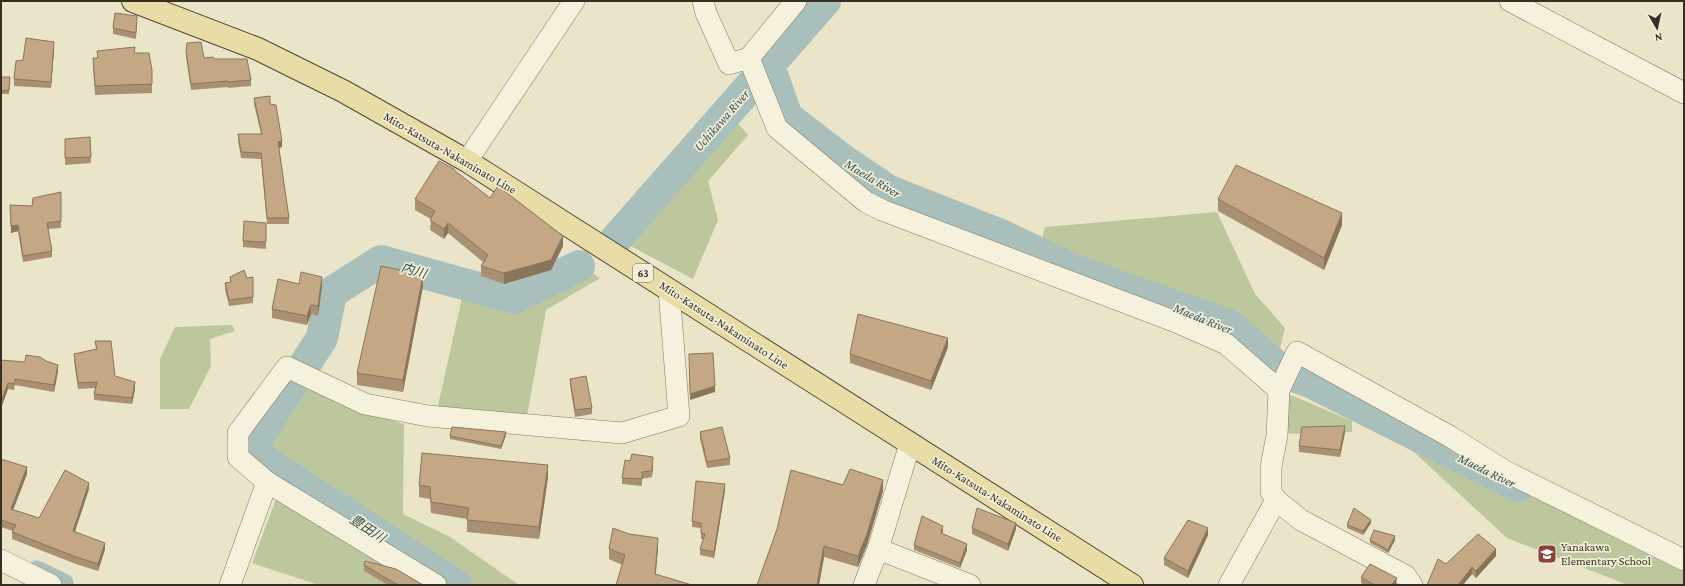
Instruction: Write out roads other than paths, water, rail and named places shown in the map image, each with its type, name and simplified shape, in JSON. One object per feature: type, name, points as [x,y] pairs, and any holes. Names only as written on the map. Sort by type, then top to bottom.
[{"type":"main road","name":"Mito-Katsuta-Nakaminato Line","points":[[133,1],[258,49],[343,91],[467,161],[1132,585]]},
{"type":"street","points":[[467,161],[574,1]]},
{"type":"street","points":[[703,1],[706,13],[729,64],[751,63]]},
{"type":"street","points":[[751,63],[796,1]]},
{"type":"street","points":[[1510,1],[1684,93]]},
{"type":"street","points":[[751,63],[768,102],[777,128],[866,202],[882,210],[1176,322],[1226,344],[1279,390]]},
{"type":"street","points":[[436,585],[267,482],[238,457],[238,433],[287,367],[365,404],[428,416],[622,433],[679,416],[669,290]]},
{"type":"street","points":[[1412,585],[1406,576],[1301,520],[1276,500],[1271,492],[1271,467],[1277,435],[1279,390],[1297,352],[1451,436],[1505,471],[1684,560]]},
{"type":"street","points":[[864,585],[878,549],[910,444]]},
{"type":"street","points":[[230,585],[267,482]]},
{"type":"street","points":[[1229,585],[1276,500]]},
{"type":"street","points":[[878,549],[970,585]]},
{"type":"street","points":[[1,560],[51,585]]},
{"type":"waterway","name":"Uchikawa River","points":[[616,239],[825,1]]},
{"type":"waterway","name":"Maeda River","points":[[769,66],[787,117],[840,158],[889,191],[1003,236],[1074,270],[1231,326],[1284,373],[1308,381],[1518,486]]},
{"type":"waterway","name":"内川","points":[[302,369],[322,338],[331,293],[381,261],[514,298],[579,266]]},
{"type":"waterway","name":"豊田川","points":[[297,376],[249,451],[456,585]]},
{"type":"waterway","points":[[273,481],[277,469]]},
{"type":"waterway","name":"内川","points":[[37,570],[64,583]]},
{"type":"place","name":"Yanakawa Elementary School","points":[[1547,554]]}]
